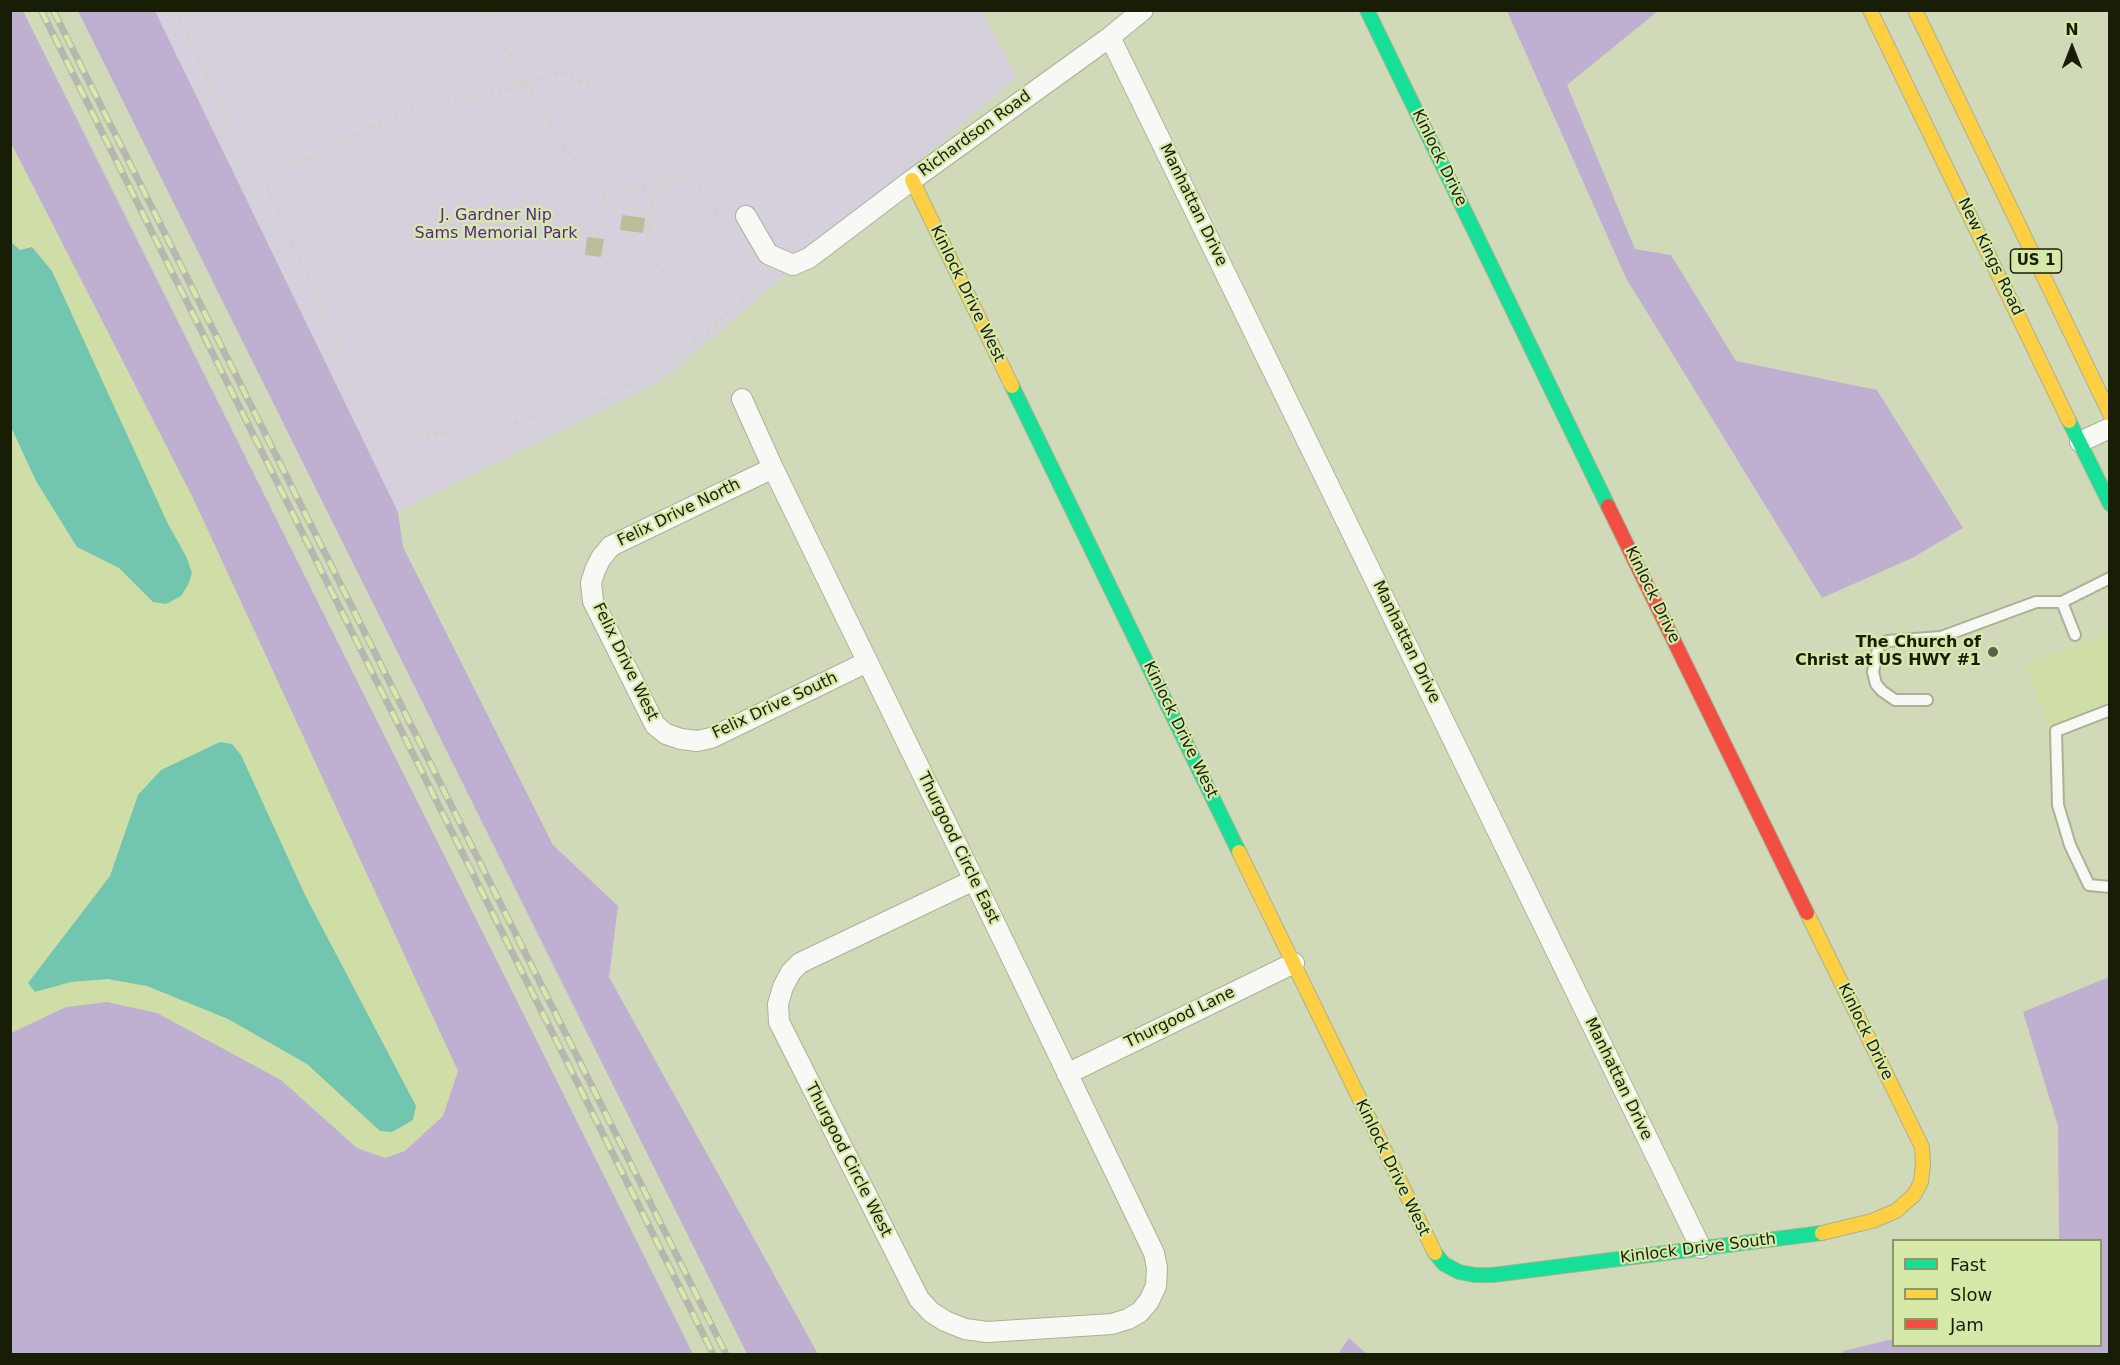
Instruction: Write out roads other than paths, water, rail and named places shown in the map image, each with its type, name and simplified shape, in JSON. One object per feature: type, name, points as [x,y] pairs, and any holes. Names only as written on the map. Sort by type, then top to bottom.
[{"type":"main road","name":"Kinlock Drive","points":[[1367,10],[1922,1147],[1921,1182]]},
{"type":"main road","name":"New Kings Road","points":[[1870,10],[2109,504]]},
{"type":"main road","name":"US 1","points":[[1915,10],[2109,414]]},
{"type":"main road","name":"Kinlock Drive West","points":[[912,180],[1433,1251],[1444,1264],[1459,1272]]},
{"type":"main road","name":"Kinlock Drive South","points":[[1459,1272],[1493,1275],[1819,1234],[1872,1221],[1896,1211],[1914,1195],[1921,1182]]},
{"type":"street","name":"Richardson Road","points":[[746,216],[768,254],[793,265],[809,258],[912,180],[1110,37],[1143,10]]},
{"type":"street","name":"Manhattan Drive","points":[[1110,37],[1701,1248]]},
{"type":"street","name":"Thurgood Circle East","points":[[742,399],[867,663],[1154,1253],[1157,1268],[1156,1286],[1149,1301]]},
{"type":"street","points":[[2080,442],[2109,428]]},
{"type":"street","name":"Felix Drive North","points":[[595,570],[611,546],[773,468]]},
{"type":"street","name":"Felix Drive West","points":[[595,570],[591,583],[593,601],[655,725],[666,734],[681,739]]},
{"type":"street","name":"Felix Drive South","points":[[681,739],[697,741],[711,738],[867,663]]},
{"type":"street","name":"Thurgood Circle West","points":[[974,880],[801,963],[783,987],[778,1004],[779,1022],[919,1299],[931,1312],[965,1329],[987,1332],[1112,1324],[1140,1312],[1149,1301]]},
{"type":"street","name":"Thurgood Lane","points":[[1067,1074],[1294,963]]},
{"type":"lane","points":[[1927,700],[1894,700],[1882,691],[1876,684],[1873,672],[1879,645],[1913,638],[1941,637],[2036,602],[2062,602],[2109,578]]},
{"type":"lane","points":[[2062,602],[2075,634]]},
{"type":"lane","points":[[2109,710],[2056,731],[2058,805],[2070,845],[2089,885],[2109,887]]},
{"type":"water","points":[[11,242],[20,250],[32,247],[52,271],[168,524],[186,556],[192,573],[188,585],[181,596],[166,604],[153,602],[119,568],[77,547],[36,481],[11,427]]},
{"type":"water","points":[[220,742],[232,744],[241,755],[305,895],[416,1106],[413,1120],[392,1132],[380,1131],[307,1064],[228,1019],[147,986],[108,979],[71,982],[35,992],[28,983],[110,876],[138,795],[161,770]]},
{"type":"railway","points":[[41,10],[713,1354]]},
{"type":"railway","points":[[53,10],[726,1354]]},
{"type":"place","name":"The Church of Christ at US HWY #1","points":[[1993,652]]},
{"type":"park label","name":"J. Gardner Nip Sams Memorial Park","points":[[496,225]]}]
